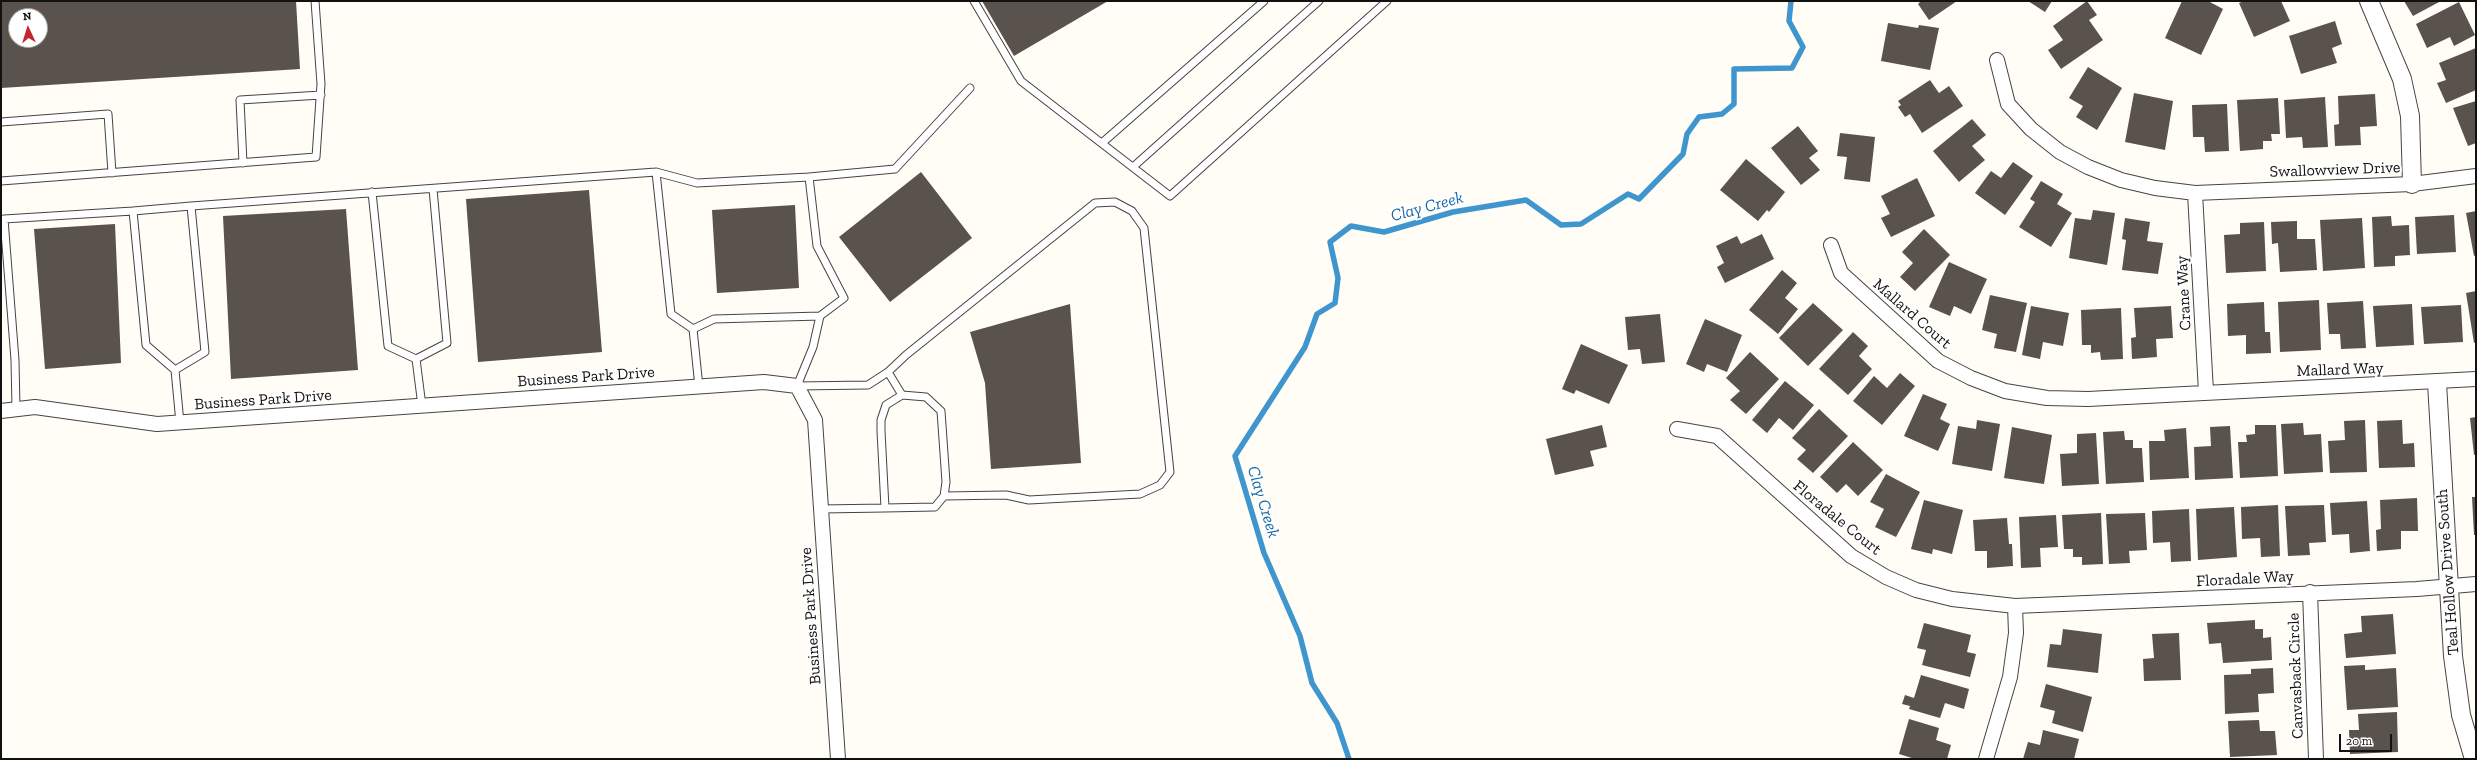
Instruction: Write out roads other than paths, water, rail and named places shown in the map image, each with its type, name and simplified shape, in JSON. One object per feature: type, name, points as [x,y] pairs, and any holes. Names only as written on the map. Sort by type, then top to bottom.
[{"type":"street","points":[[2369,1],[2402,79],[2410,116],[2412,184]]},
{"type":"street","name":"Swallowview Drive","points":[[1997,60],[2008,104],[2031,129],[2060,152],[2121,180],[2155,188],[2195,193],[2412,184],[2476,176]]},
{"type":"street","name":"Crane Way","points":[[2195,193],[2206,392]]},
{"type":"street","name":"Mallard Court","points":[[1831,245],[1840,274],[1938,361],[1971,378],[2005,391],[2047,398],[2088,399],[2206,392]]},
{"type":"street","name":"Mallard Way","points":[[2206,392],[2437,383],[2476,379]]},
{"type":"street","name":"Business Park Drive","points":[[1,411],[35,407],[157,424],[764,382],[797,386],[815,420],[838,759]]},
{"type":"street","name":"Teal Hollow Drive South","points":[[2437,383],[2453,656],[2461,715],[2474,759]]},
{"type":"street","name":"Floradale Court","points":[[1677,429],[1718,436],[1822,532],[1851,556],[1886,577],[1916,590],[1952,599],[2015,606]]},
{"type":"street","name":"Floradale Way","points":[[2015,606],[2448,587],[2476,584]]},
{"type":"street","name":"Canvasback Circle","points":[[2310,592],[2316,759]]},
{"type":"street","points":[[1986,759],[2010,677],[2016,633],[2015,606]]},
{"type":"lane","points":[[1,181],[316,157],[321,95],[315,1]]},
{"type":"lane","points":[[974,1],[1020,80],[1170,196],[1387,1]]},
{"type":"lane","points":[[1102,143],[1264,1]]},
{"type":"lane","points":[[1133,167],[1320,1]]},
{"type":"lane","points":[[16,409],[15,360],[4,219],[133,211],[656,172],[698,183],[809,177],[895,169],[970,88]]},
{"type":"lane","points":[[243,163],[240,100],[321,95]]},
{"type":"lane","points":[[1,122],[108,114],[112,173]]},
{"type":"lane","points":[[656,172],[671,314],[693,329],[699,386]]},
{"type":"lane","points":[[693,329],[714,319],[820,316],[844,298],[817,246],[809,177]]},
{"type":"lane","points":[[416,359],[447,343],[432,189]]},
{"type":"lane","points":[[372,192],[388,346],[416,359]]},
{"type":"lane","points":[[820,316],[813,347],[797,386],[868,384],[888,372],[906,355],[1095,203],[1116,202],[1132,211],[1144,228],[1170,472],[1160,485],[1140,494],[1029,500],[1006,495],[944,496]]},
{"type":"lane","points":[[175,370],[205,352],[191,206]]},
{"type":"lane","points":[[133,211],[146,345],[175,370],[180,423]]},
{"type":"lane","points":[[416,359],[422,406]]},
{"type":"lane","points":[[888,372],[902,395]]},
{"type":"lane","points":[[821,509],[885,508],[935,507],[944,496],[946,482],[941,411],[926,397],[902,395],[886,406],[881,420],[885,508]]},
{"type":"waterway","name":"Clay Creek","points":[[1349,759],[1337,723],[1312,683],[1300,636],[1264,553],[1235,456],[1305,347],[1317,314],[1335,303],[1338,278],[1330,242],[1351,226],[1384,232],[1453,212],[1526,200],[1561,225],[1581,224],[1628,194],[1639,199],[1683,154],[1687,134],[1699,117],[1722,114],[1734,104],[1734,69],[1792,68],[1803,47],[1789,21],[1791,1]]}]
